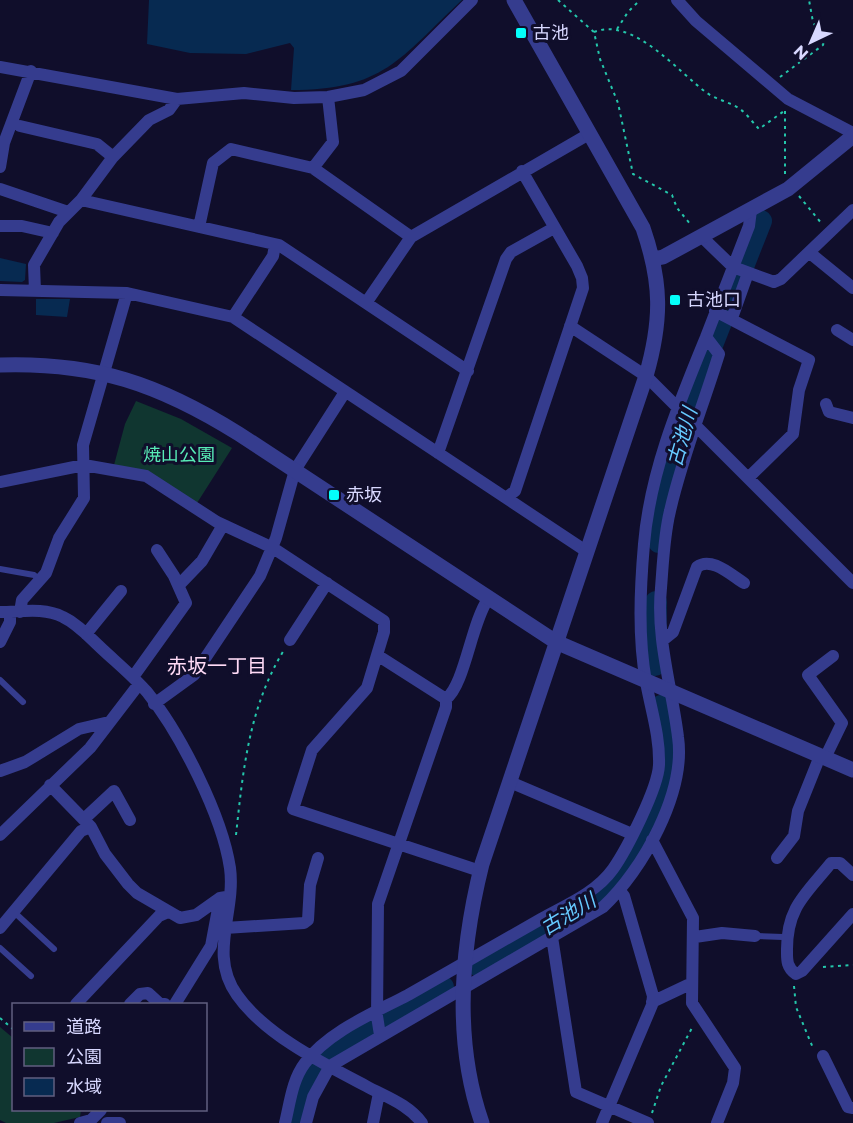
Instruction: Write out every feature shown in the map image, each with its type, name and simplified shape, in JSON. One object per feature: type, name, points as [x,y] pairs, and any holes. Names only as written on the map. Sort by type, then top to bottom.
[{"type":"street","points":[[0,67],[177,99],[244,93],[294,98],[328,97],[364,90],[401,71],[472,0]]},
{"type":"street","points":[[482,1123],[469,1074],[463,986],[471,907],[480,871],[646,375],[659,316],[653,259],[643,228],[514,0]]},
{"type":"street","points":[[653,259],[663,257],[788,189],[853,134],[798,106],[696,21],[677,0]]},
{"type":"street","points":[[0,167],[4,143],[31,72]]},
{"type":"street","points":[[313,168],[333,142],[328,97]]},
{"type":"street","points":[[35,291],[34,265],[52,233],[68,212],[81,200],[113,157],[149,120],[169,110],[177,99]]},
{"type":"street","points":[[20,126],[97,144],[113,157]]},
{"type":"street","points":[[366,303],[411,237],[589,134]]},
{"type":"street","points":[[199,227],[213,164],[231,149],[313,168],[411,237]]},
{"type":"street","points":[[507,497],[515,491],[583,288],[582,278],[522,171]]},
{"type":"street","points":[[0,189],[68,212]]},
{"type":"street","points":[[81,200],[275,244],[468,370]]},
{"type":"street","points":[[306,1123],[321,1060],[336,1036],[555,913],[595,888],[611,872],[632,834],[659,768],[656,720],[646,683],[640,596],[644,541],[655,479],[680,408],[724,315],[740,270],[751,210]]},
{"type":"street","points":[[701,236],[740,270],[774,282],[781,279],[810,253],[853,210]]},
{"type":"street","points":[[0,226],[22,226],[52,233]]},
{"type":"street","points":[[438,453],[506,259],[511,252],[554,228]]},
{"type":"street","points":[[233,317],[273,256],[275,244]]},
{"type":"street","points":[[810,253],[853,288]]},
{"type":"street","points":[[724,315],[740,270]]},
{"type":"street","points":[[0,290],[127,293],[233,317],[586,551]]},
{"type":"street","points":[[0,642],[10,622],[10,612],[46,573],[62,532],[84,498],[83,445],[127,293]]},
{"type":"street","points":[[724,315],[809,360],[799,390],[793,434],[749,477]]},
{"type":"street","points":[[570,326],[646,375],[853,583]]},
{"type":"street","points":[[837,330],[853,340]]},
{"type":"street","points":[[285,1123],[296,1079],[321,1060],[379,1033],[603,907],[620,891],[652,840],[674,789],[680,764],[672,694],[667,682],[660,591],[669,512],[694,423],[719,354],[710,341]]},
{"type":"street","points":[[0,365],[40,365],[102,373],[162,391],[199,409],[295,470],[556,642],[646,683],[853,770]]},
{"type":"street","points":[[154,704],[194,675],[260,576],[273,548],[295,470],[345,392]]},
{"type":"street","points":[[826,404],[829,412],[853,418]]},
{"type":"street","points":[[0,482],[84,465],[146,476],[223,525],[273,548],[384,621],[384,632],[363,695],[312,750],[293,809],[480,871]]},
{"type":"street","points":[[179,585],[202,561],[223,525]]},
{"type":"street","points":[[0,836],[90,748],[183,610],[186,603],[179,585],[157,550]]},
{"type":"street","points":[[663,640],[672,632],[698,567],[703,563],[711,563],[744,583]]},
{"type":"street","points":[[290,640],[327,583]]},
{"type":"street","points":[[86,634],[121,591]]},
{"type":"street","points":[[379,1033],[377,1014],[378,904],[446,707],[446,699],[459,675],[478,613],[488,599]]},
{"type":"street","points":[[10,612],[48,612],[62,616],[86,634],[136,680],[154,704],[201,781],[226,851],[225,928],[222,951],[229,983],[237,996],[264,1024],[321,1060],[410,1108],[422,1123]]},
{"type":"street","points":[[377,655],[446,699]]},
{"type":"street","points":[[777,858],[794,836],[798,811],[822,757],[842,723],[808,675],[833,656]]},
{"type":"street","points":[[2,765],[25,762],[79,729],[109,722]]},
{"type":"street","points":[[510,782],[632,834]]},
{"type":"street","points":[[50,785],[87,823],[105,854],[128,884],[168,912],[180,918],[188,918],[225,898]]},
{"type":"street","points":[[0,928],[114,791],[130,820]]},
{"type":"street","points":[[652,840],[693,918],[695,937],[690,984],[692,1003],[697,1015],[735,1068],[733,1083],[717,1123]]},
{"type":"street","points":[[225,928],[304,923],[308,920],[310,885],[318,858]]},
{"type":"street","points":[[853,874],[840,863],[831,863],[797,905],[788,922],[787,937],[787,963],[795,974],[802,971],[853,914]]},
{"type":"street","points":[[602,1123],[652,1002],[627,907],[620,891]]},
{"type":"street","points":[[177,1003],[211,946],[225,898]]},
{"type":"street","points":[[78,1003],[159,916],[168,912]]},
{"type":"street","points":[[555,913],[576,1092],[649,1123]]},
{"type":"street","points":[[695,937],[722,933],[755,936]]},
{"type":"street","points":[[168,1003],[190,981]]},
{"type":"street","points":[[652,1002],[690,984]]},
{"type":"street","points":[[132,1003],[140,994],[148,993],[158,1003]]},
{"type":"street","points":[[823,1056],[848,1107],[853,1108]]},
{"type":"street","points":[[374,1123],[379,1093]]},
{"type":"street","points":[[80,1123],[91,1120],[100,1111]]},
{"type":"street","points":[[107,1123],[120,1123]]},
{"type":"lane","points":[[0,569],[34,575],[40,580]]},
{"type":"lane","points":[[0,681],[23,702]]},
{"type":"lane","points":[[13,912],[54,950]]},
{"type":"lane","points":[[755,936],[783,937]]},
{"type":"lane","points":[[0,948],[31,976]]},
{"type":"path","points":[[558,0],[594,32],[600,59],[618,103],[633,174],[672,195],[677,208],[701,236]]},
{"type":"path","points":[[617,29],[628,12],[640,0]]},
{"type":"path","points":[[772,85],[823,45],[824,41],[813,22],[809,0]]},
{"type":"path","points":[[594,32],[617,29],[667,57],[710,96],[739,108],[759,129],[784,111]]},
{"type":"path","points":[[226,851],[231,849],[235,841],[244,766],[253,720],[268,680],[290,640]]},
{"type":"path","points":[[818,969],[853,965]]},
{"type":"path","points":[[795,974],[796,1007],[816,1054],[823,1056]]},
{"type":"path","points":[[649,1123],[661,1086],[697,1015]]},
{"type":"path","points":[[0,1018],[12,1027]]},
{"type":"green space","name":"焼山公園","points":[[136,401],[181,419],[232,448],[197,503],[114,465],[125,424]]},
{"type":"green space","points":[[0,1027],[12,1037],[12,1111],[81,1111],[80,1117],[54,1123],[6,1123],[0,1120]]},
{"type":"water","points":[[149,0],[462,0],[405,54],[388,67],[369,77],[322,89],[291,90],[294,48],[290,43],[246,54],[190,53],[147,44]]},
{"type":"water","points":[[0,258],[26,264],[25,280],[22,282],[0,281]]},
{"type":"water","points":[[36,299],[70,299],[67,317],[36,315]]},
{"type":"waterway","name":"古池川","points":[[659,542],[668,487],[701,373],[761,221]]},
{"type":"waterway","name":"古池川","points":[[655,665],[656,602]]},
{"type":"waterway","name":"古池川","points":[[479,966],[597,899],[617,879],[641,844],[663,795],[669,743],[661,706]]},
{"type":"waterway","name":"古池川","points":[[295,1123],[308,1082],[325,1056],[334,1048],[443,987]]},
{"type":"place","name":"古池","points":[[521,33]]},
{"type":"place","name":"古池口","points":[[675,300]]},
{"type":"place","name":"赤坂","points":[[334,495]]},
{"type":"district","name":"赤坂一丁目","points":[[217,666]]}]
